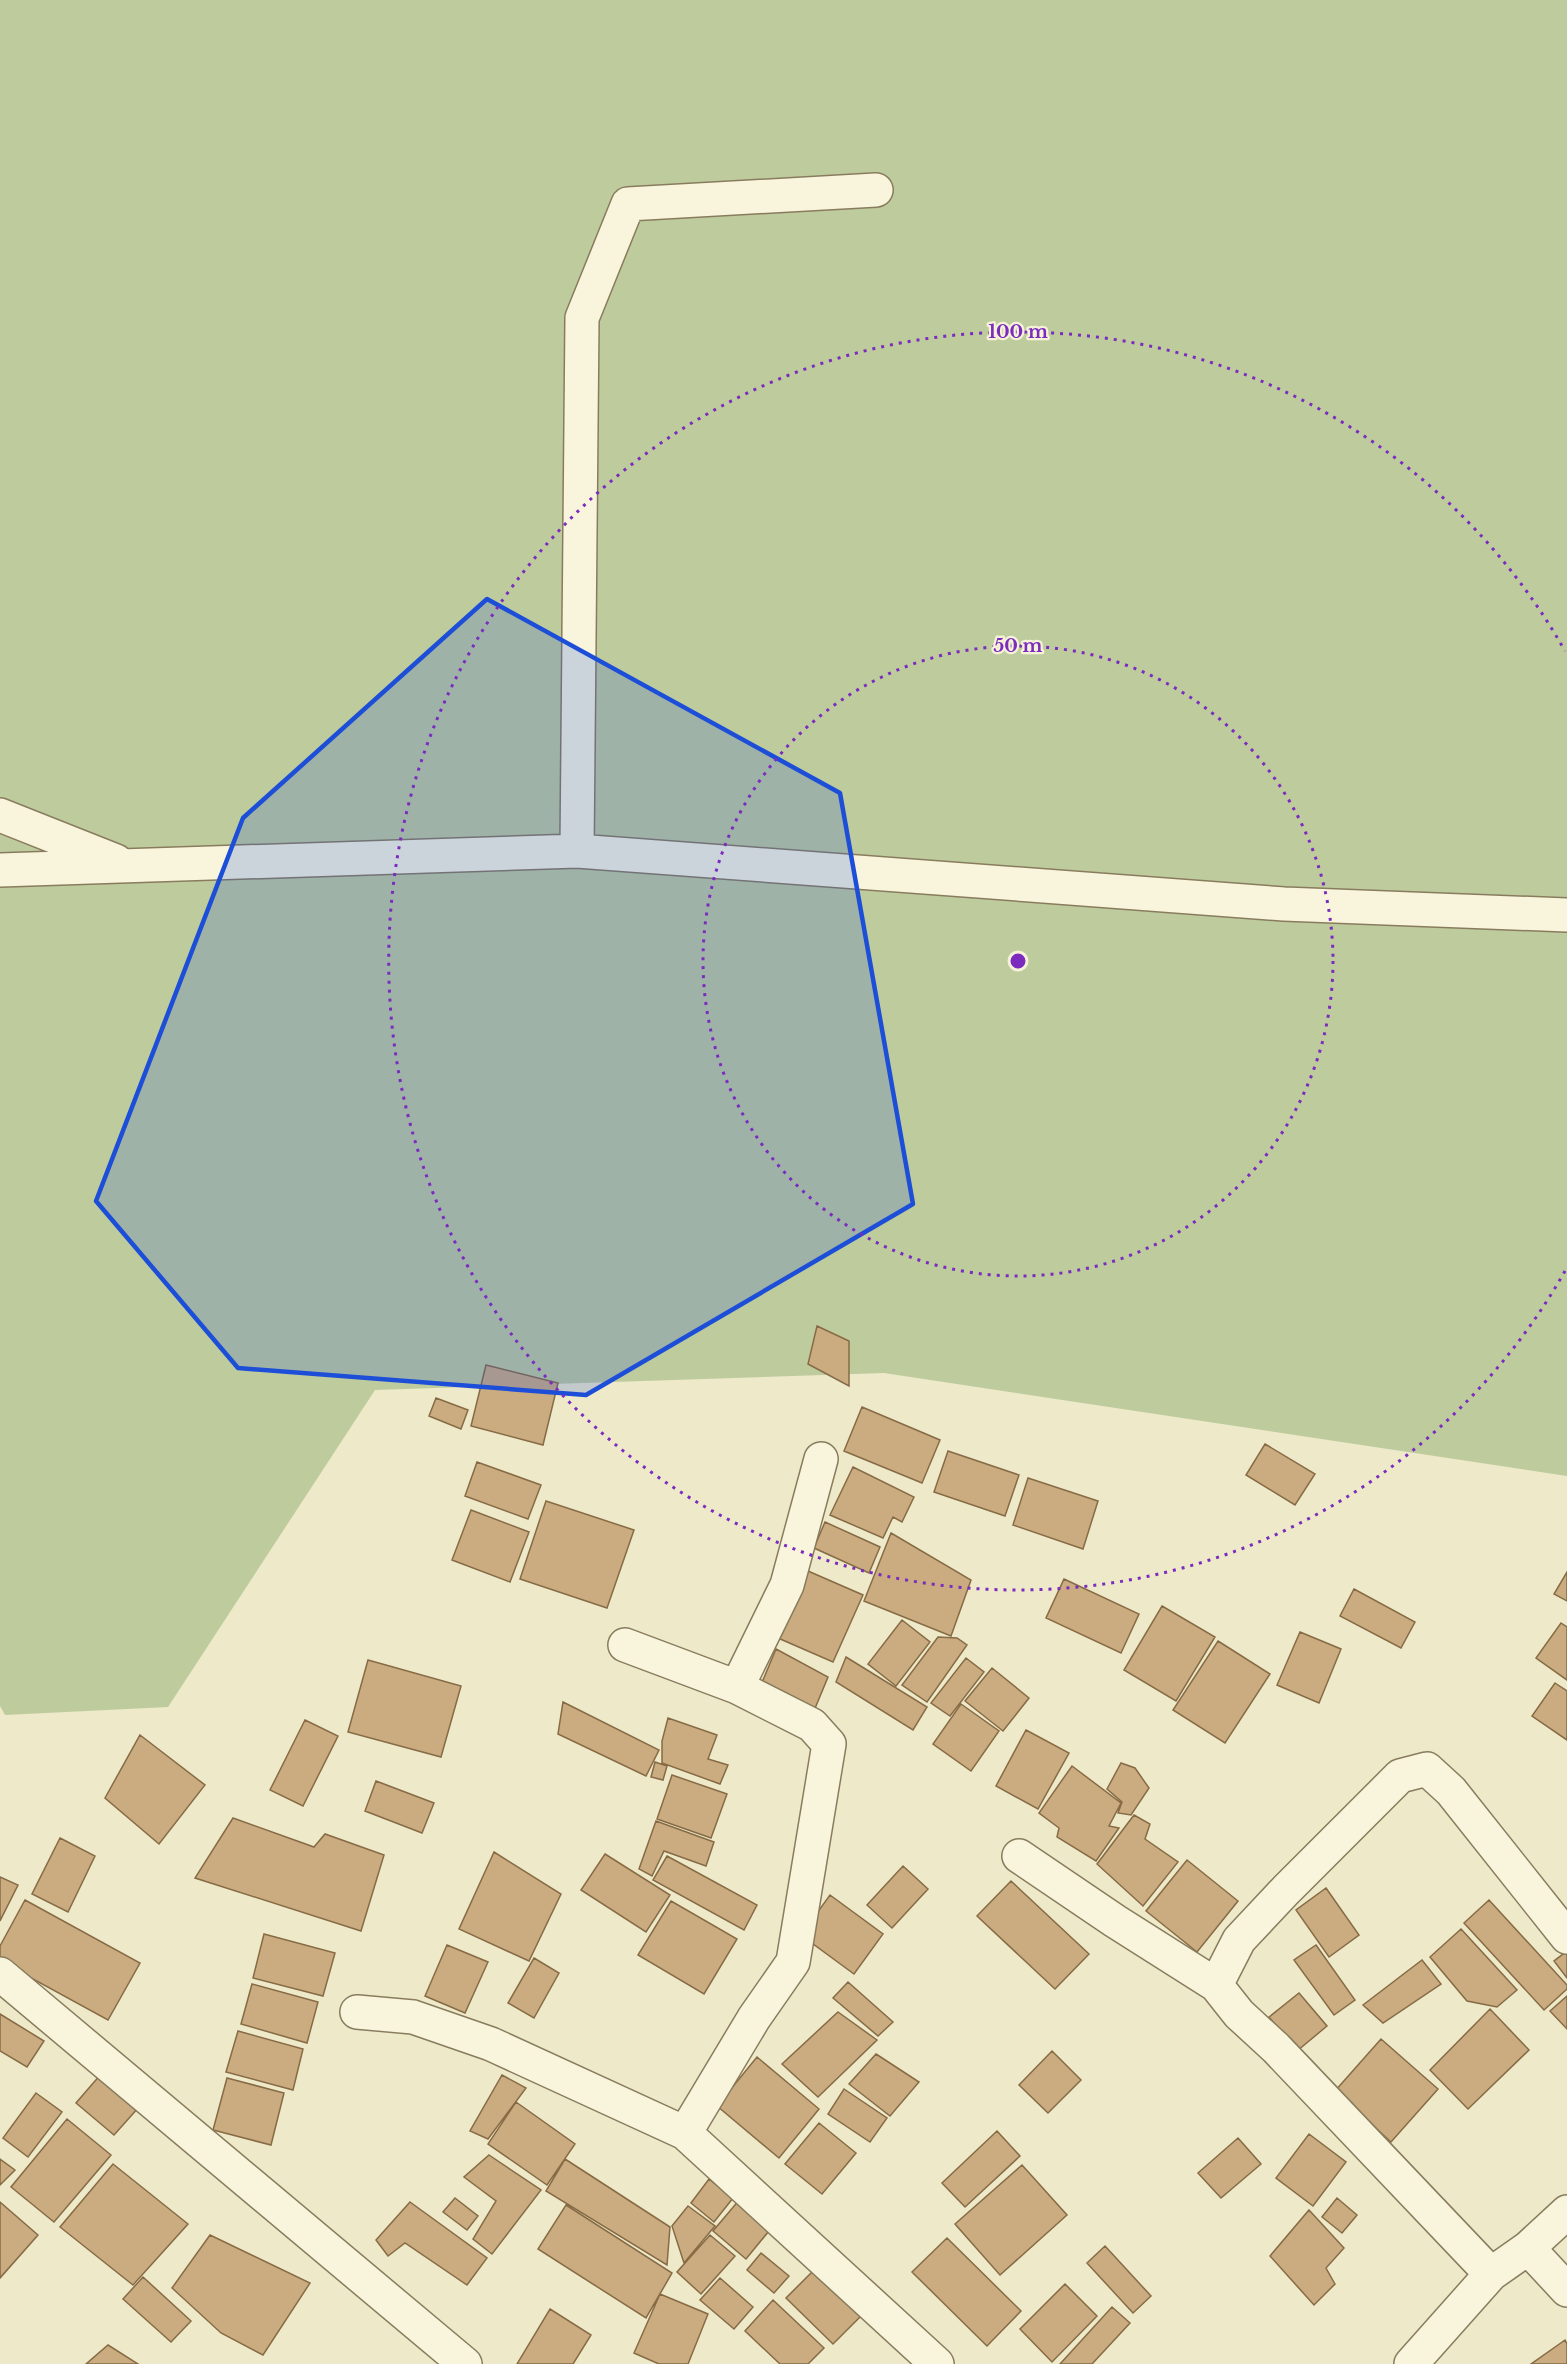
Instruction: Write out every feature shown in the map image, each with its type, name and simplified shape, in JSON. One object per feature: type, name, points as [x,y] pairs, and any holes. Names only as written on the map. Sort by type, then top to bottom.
[{"type":"street","points":[[577,851],[582,318],[628,204],[876,190]]},
{"type":"street","points":[[0,815],[127,865]]},
{"type":"street","points":[[0,870],[577,851],[1284,904],[1567,915]]},
{"type":"street","points":[[737,1687],[787,1585],[821,1459]]},
{"type":"street","points":[[625,1645],[737,1687],[812,1725],[829,1744],[793,1962],[754,2018],[685,2133]]},
{"type":"street","points":[[1216,1985],[1239,1940],[1286,1890],[1400,1776],[1426,1769],[1450,1791],[1567,1937]]},
{"type":"street","points":[[1019,1856],[1216,1985],[1239,2014],[1276,2048],[1491,2274]]},
{"type":"street","points":[[0,1974],[465,2364]]},
{"type":"street","points":[[357,2013],[413,2017],[491,2044],[685,2133],[937,2364]]},
{"type":"street","points":[[1411,2364],[1491,2274],[1528,2248],[1567,2212]]},
{"type":"street","points":[[1528,2248],[1567,2290]]},
{"type":"highlighted area","points":[[487,599],[840,793],[913,1204],[586,1395],[238,1368],[96,1201],[243,818]]},
{"type":"green space","points":[[0,0],[1567,0],[1567,1476],[884,1373],[375,1390],[168,1707],[5,1715],[0,1706]]},
{"type":"building","points":[[817,1326],[849,1341],[849,1386],[808,1364]]},
{"type":"building","points":[[486,1365],[558,1383],[543,1445],[471,1426]]},
{"type":"building","points":[[436,1398],[468,1410],[461,1429],[429,1416]]},
{"type":"building","points":[[862,1407],[940,1440],[922,1483],[844,1451]]},
{"type":"building","points":[[1265,1444],[1315,1474],[1295,1505],[1246,1475]]},
{"type":"building","points":[[948,1451],[1019,1475],[1005,1516],[934,1492]]},
{"type":"building","points":[[477,1462],[541,1485],[528,1519],[465,1496]]},
{"type":"building","points":[[853,1467],[914,1497],[902,1522],[893,1517],[883,1538],[830,1515]]},
{"type":"building","points":[[1028,1478],[1098,1501],[1083,1549],[1013,1525]]},
{"type":"building","points":[[546,1501],[634,1530],[607,1608],[520,1579]]},
{"type":"building","points":[[471,1510],[529,1532],[510,1582],[452,1560]]},
{"type":"building","points":[[825,1522],[880,1547],[869,1573],[814,1548]]},
{"type":"building","points":[[891,1533],[971,1580],[951,1636],[864,1601]]},
{"type":"building","points":[[808,1571],[863,1595],[833,1662],[778,1638]]},
{"type":"building","points":[[1567,1572],[1567,1601],[1554,1594]]},
{"type":"building","points":[[1064,1579],[1139,1614],[1121,1653],[1046,1618]]},
{"type":"building","points":[[1354,1589],[1415,1622],[1401,1648],[1340,1616]]},
{"type":"building","points":[[1162,1606],[1215,1637],[1176,1701],[1124,1670]]},
{"type":"building","points":[[902,1620],[930,1642],[896,1686],[868,1664]]},
{"type":"building","points":[[1561,1623],[1567,1627],[1567,1680],[1536,1658]]},
{"type":"building","points":[[1300,1632],[1341,1649],[1319,1703],[1277,1685]]},
{"type":"building","points":[[938,1637],[957,1638],[967,1645],[927,1702],[902,1685]]},
{"type":"building","points":[[1218,1641],[1270,1674],[1225,1743],[1173,1710]]},
{"type":"building","points":[[776,1649],[828,1677],[811,1718],[758,1692]]},
{"type":"building","points":[[846,1657],[927,1707],[913,1730],[836,1682]]},
{"type":"building","points":[[966,1658],[984,1672],[950,1716],[931,1703]]},
{"type":"building","points":[[368,1660],[461,1686],[441,1757],[348,1732]]},
{"type":"building","points":[[992,1668],[1029,1698],[1003,1731],[965,1701]]},
{"type":"building","points":[[1555,1683],[1567,1691],[1567,1740],[1532,1716]]},
{"type":"building","points":[[563,1702],[659,1750],[646,1776],[558,1734]]},
{"type":"building","points":[[961,1704],[999,1731],[971,1771],[933,1744]]},
{"type":"building","points":[[668,1718],[717,1735],[708,1759],[728,1765],[720,1784],[662,1763],[662,1741]]},
{"type":"building","points":[[305,1720],[338,1736],[303,1806],[270,1790]]},
{"type":"building","points":[[1026,1730],[1069,1753],[1038,1809],[996,1786]]},
{"type":"building","points":[[140,1735],[205,1785],[159,1844],[105,1798]]},
{"type":"building","points":[[655,1762],[667,1766],[663,1780],[651,1777]]},
{"type":"building","points":[[1121,1763],[1135,1768],[1149,1788],[1131,1815],[1118,1813],[1122,1802],[1107,1789]]},
{"type":"building","points":[[1072,1766],[1121,1803],[1109,1826],[1119,1828],[1096,1861],[1057,1837],[1059,1828],[1039,1813]]},
{"type":"building","points":[[672,1775],[727,1794],[711,1838],[657,1819]]},
{"type":"building","points":[[376,1781],[434,1803],[422,1833],[365,1811]]},
{"type":"building","points":[[1134,1815],[1150,1824],[1145,1839],[1178,1862],[1143,1906],[1097,1864]]},
{"type":"building","points":[[233,1818],[314,1847],[325,1834],[384,1855],[361,1931],[195,1878]]},
{"type":"building","points":[[656,1821],[714,1842],[706,1866],[664,1851],[652,1876],[639,1869]]},
{"type":"building","points":[[60,1838],[95,1856],[68,1912],[32,1894]]},
{"type":"building","points":[[494,1852],[561,1894],[529,1961],[459,1929]]},
{"type":"building","points":[[605,1854],[670,1895],[646,1932],[581,1890]]},
{"type":"building","points":[[667,1856],[757,1905],[744,1930],[653,1880]]},
{"type":"building","points":[[1187,1860],[1238,1901],[1197,1952],[1146,1911]]},
{"type":"building","points":[[903,1866],[928,1889],[892,1928],[867,1905]]},
{"type":"building","points":[[0,1877],[18,1885],[0,1921]]},
{"type":"building","points":[[1011,1881],[1089,1954],[1055,1989],[977,1916]]},
{"type":"building","points":[[1326,1888],[1359,1935],[1329,1957],[1296,1910]]},
{"type":"building","points":[[830,1895],[883,1934],[854,1974],[801,1935]]},
{"type":"building","points":[[25,1900],[140,1963],[108,2020],[0,1961],[0,1946]]},
{"type":"building","points":[[1489,1900],[1567,1985],[1567,1989],[1544,2010],[1464,1923]]},
{"type":"building","points":[[671,1901],[737,1939],[704,1994],[638,1955]]},
{"type":"building","points":[[1461,1929],[1517,1990],[1497,2007],[1467,2001],[1430,1957]]},
{"type":"building","points":[[264,1934],[335,1953],[323,1996],[253,1978]]},
{"type":"building","points":[[447,1945],[488,1962],[465,2013],[425,1996]]},
{"type":"building","points":[[1316,1945],[1355,2000],[1334,2015],[1294,1960]]},
{"type":"building","points":[[1567,1951],[1567,1978],[1554,1961]]},
{"type":"building","points":[[534,1958],[559,1973],[534,2018],[508,2003]]},
{"type":"building","points":[[1422,1960],[1441,1984],[1383,2023],[1363,2005]]},
{"type":"building","points":[[848,1982],[893,2022],[878,2036],[833,1998]]},
{"type":"building","points":[[252,1984],[318,2002],[307,2043],[241,2024]]},
{"type":"building","points":[[1299,1993],[1327,2026],[1297,2051],[1269,2017]]},
{"type":"building","points":[[1567,1996],[1567,2029],[1550,2011]]},
{"type":"building","points":[[1490,2009],[1529,2050],[1468,2109],[1430,2070]]},
{"type":"building","points":[[838,2012],[877,2040],[818,2097],[782,2064]]},
{"type":"building","points":[[0,2014],[44,2041],[27,2067],[0,2051]]},
{"type":"building","points":[[238,2031],[303,2049],[293,2090],[226,2072]]},
{"type":"building","points":[[1381,2039],[1438,2089],[1391,2142],[1335,2091]]},
{"type":"building","points":[[1052,2051],[1081,2080],[1048,2113],[1019,2085]]},
{"type":"building","points":[[876,2054],[919,2082],[890,2116],[849,2084]]},
{"type":"building","points":[[757,2057],[819,2109],[779,2158],[717,2106]]},
{"type":"building","points":[[101,2074],[139,2107],[114,2135],[76,2103]]},
{"type":"building","points":[[502,2075],[526,2088],[488,2139],[470,2131]]},
{"type":"building","points":[[227,2078],[284,2093],[271,2145],[213,2130]]},
{"type":"building","points":[[844,2089],[887,2118],[870,2142],[828,2114]]},
{"type":"building","points":[[36,2093],[62,2112],[28,2157],[3,2138]]},
{"type":"building","points":[[516,2102],[575,2144],[547,2185],[488,2144]]},
{"type":"building","points":[[67,2119],[111,2155],[54,2222],[11,2187]]},
{"type":"building","points":[[819,2123],[856,2153],[822,2194],[785,2164]]},
{"type":"building","points":[[997,2131],[1020,2156],[965,2207],[942,2183]]},
{"type":"building","points":[[1309,2134],[1346,2162],[1313,2206],[1276,2178]]},
{"type":"building","points":[[1238,2138],[1261,2164],[1221,2198],[1198,2173]]},
{"type":"building","points":[[489,2155],[541,2190],[492,2254],[473,2239],[496,2201],[464,2177]]},
{"type":"building","points":[[0,2159],[15,2170],[0,2185]]},
{"type":"building","points":[[565,2159],[670,2227],[667,2265],[546,2191]]},
{"type":"building","points":[[113,2164],[188,2224],[133,2285],[60,2227]]},
{"type":"building","points":[[1022,2165],[1067,2215],[1000,2275],[955,2224]]},
{"type":"building","points":[[709,2179],[733,2198],[714,2222],[691,2203]]},
{"type":"building","points":[[455,2198],[478,2216],[467,2230],[443,2212]]},
{"type":"building","points":[[1337,2198],[1357,2215],[1342,2233],[1322,2217]]},
{"type":"building","points":[[740,2199],[773,2226],[746,2259],[713,2231]]},
{"type":"building","points":[[0,2202],[38,2235],[0,2278]]},
{"type":"building","points":[[410,2202],[487,2258],[467,2285],[405,2243],[388,2256],[376,2240]]},
{"type":"building","points":[[566,2205],[672,2273],[646,2318],[538,2249]]},
{"type":"building","points":[[688,2206],[715,2226],[684,2263],[672,2226]]},
{"type":"building","points":[[1309,2210],[1344,2248],[1326,2268],[1335,2284],[1314,2305],[1270,2256]]},
{"type":"building","points":[[210,2235],[310,2283],[263,2355],[221,2333],[172,2288]]},
{"type":"building","points":[[710,2235],[735,2256],[701,2294],[677,2272]]},
{"type":"building","points":[[947,2238],[1021,2311],[987,2346],[912,2272]]},
{"type":"building","points":[[1105,2246],[1151,2296],[1133,2313],[1087,2263]]},
{"type":"building","points":[[761,2253],[789,2276],[774,2293],[747,2270]]},
{"type":"building","points":[[818,2266],[864,2313],[833,2344],[786,2298]]},
{"type":"building","points":[[143,2277],[191,2321],[171,2342],[123,2299]]},
{"type":"building","points":[[720,2278],[753,2307],[734,2329],[700,2300]]},
{"type":"building","points":[[1065,2284],[1097,2316],[1052,2362],[1020,2329]]},
{"type":"building","points":[[660,2294],[708,2314],[688,2364],[659,2364],[634,2353]]},
{"type":"building","points":[[773,2300],[824,2348],[808,2364],[780,2364],[745,2331]]},
{"type":"building","points":[[1112,2307],[1130,2323],[1092,2364],[1060,2364]]},
{"type":"building","points":[[550,2309],[591,2335],[573,2364],[517,2364]]},
{"type":"building","points":[[1565,2340],[1567,2364],[1531,2364]]},
{"type":"building","points":[[108,2345],[138,2364],[86,2364]]}]
